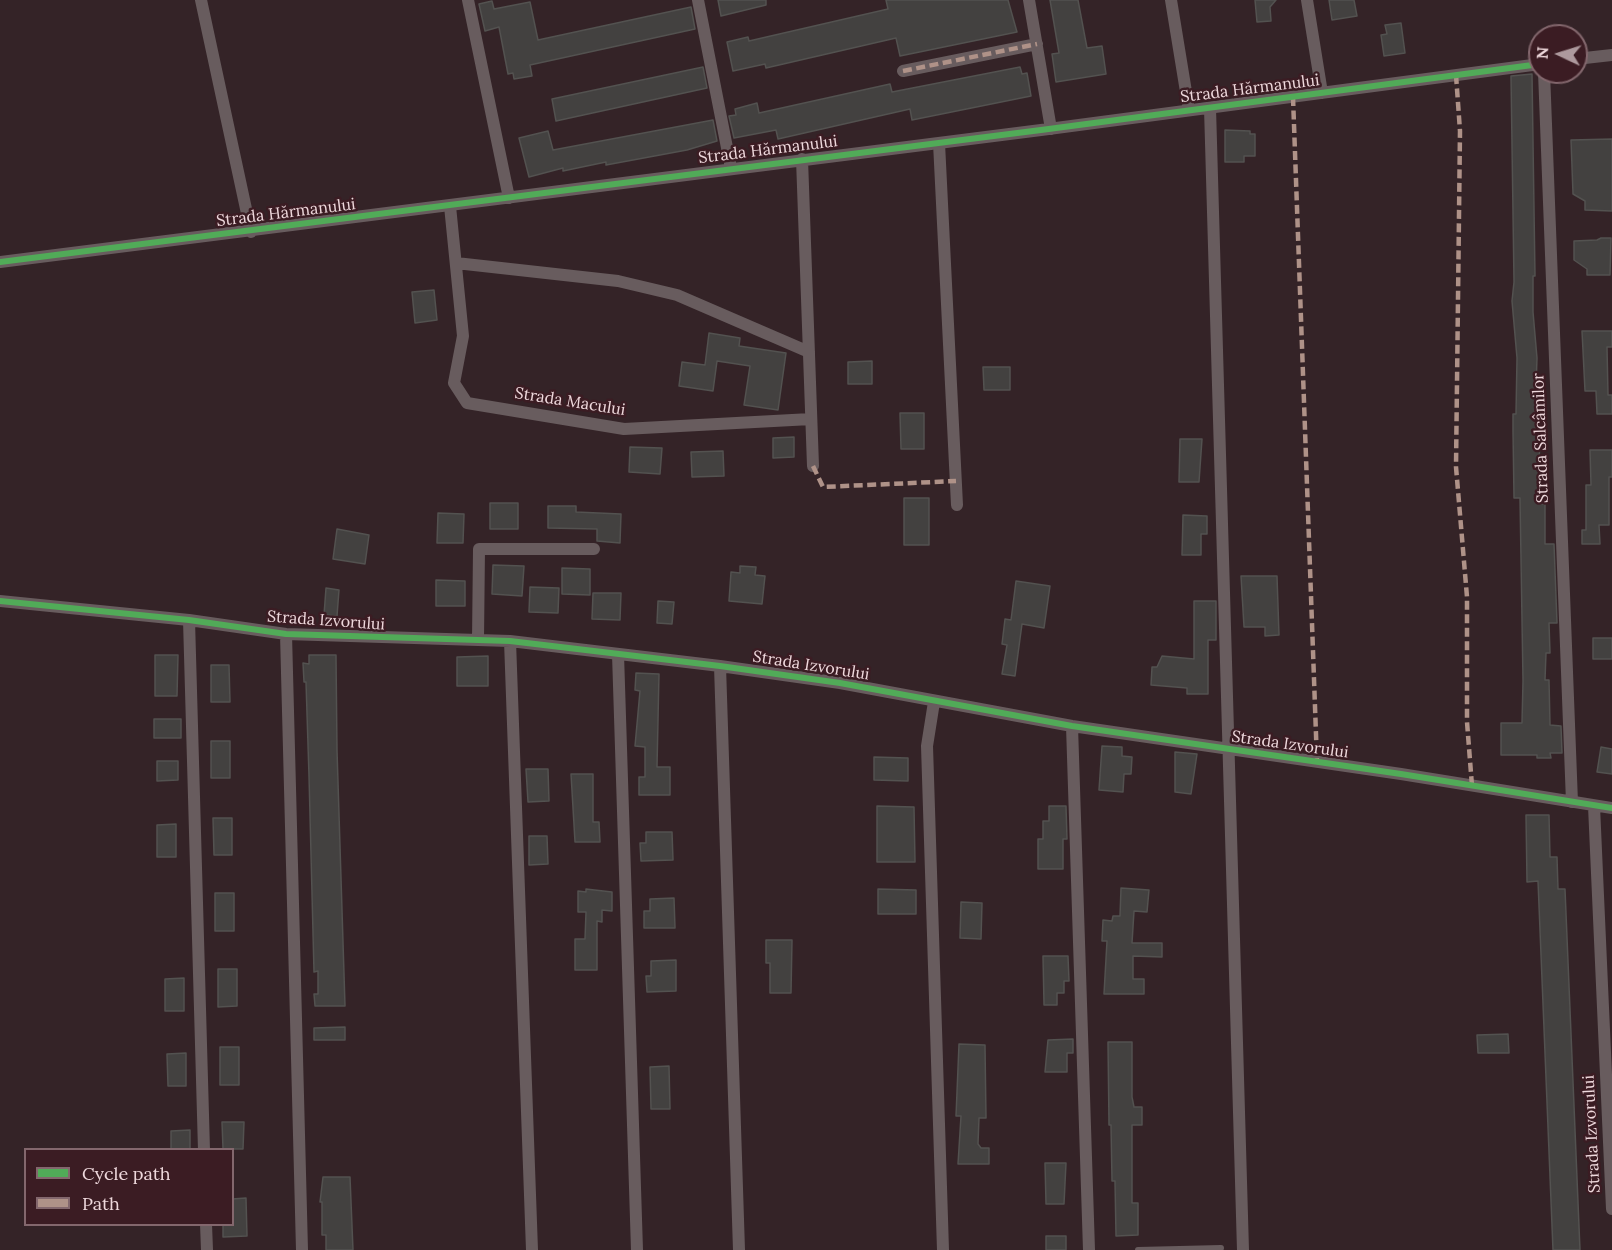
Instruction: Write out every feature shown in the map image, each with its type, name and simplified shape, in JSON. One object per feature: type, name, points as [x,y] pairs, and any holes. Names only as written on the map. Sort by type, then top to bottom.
[{"type":"street","points":[[201,0],[251,232]]},
{"type":"street","points":[[468,0],[509,198]]},
{"type":"street","points":[[698,0],[731,168]]},
{"type":"street","points":[[1029,0],[1051,129]]},
{"type":"street","points":[[1171,0],[1189,111]]},
{"type":"street","points":[[1307,0],[1322,93]]},
{"type":"street","points":[[903,71],[1037,45]]},
{"type":"street","points":[[1588,58],[1612,55]]},
{"type":"street","name":"Strada Hărmanului","points":[[0,262],[251,232],[1528,66]]},
{"type":"street","name":"Strada Salcâmilor","points":[[1544,84],[1572,802]]},
{"type":"street","points":[[1210,108],[1243,1250]]},
{"type":"street","points":[[939,143],[957,505]]},
{"type":"street","points":[[802,159],[813,466]]},
{"type":"street","name":"Strada Macului","points":[[450,206],[463,336],[454,383],[467,403],[624,429],[811,419]]},
{"type":"street","points":[[456,263],[618,281],[665,292],[809,352]]},
{"type":"street","points":[[478,640],[479,549],[594,549]]},
{"type":"street","name":"Strada Izvorului","points":[[0,601],[189,620],[286,634],[510,641],[720,666],[840,683],[1072,726],[1401,774],[1612,808]]},
{"type":"street","points":[[189,620],[204,1148]]},
{"type":"street","points":[[286,634],[302,1250]]},
{"type":"street","points":[[510,641],[532,1250]]},
{"type":"street","points":[[618,654],[637,1250]]},
{"type":"street","points":[[720,666],[739,1250]]},
{"type":"street","points":[[934,702],[927,746],[943,1250]]},
{"type":"street","points":[[1072,726],[1089,1250]]},
{"type":"street","name":"Strada Izvorului","points":[[1594,806],[1607,989],[1612,1209]]},
{"type":"street","points":[[207,1226],[207,1250]]},
{"type":"lane","points":[[1138,1250],[1221,1248]]},
{"type":"building","points":[[718,0],[766,0],[766,5],[721,16]]},
{"type":"building","points":[[886,0],[1008,0],[1017,32],[900,56],[896,38],[766,68],[765,64],[733,71],[727,42],[748,37],[749,41],[888,9]]},
{"type":"building","points":[[1050,0],[1078,0],[1087,48],[1102,46],[1106,74],[1056,82],[1052,54],[1059,53]]},
{"type":"building","points":[[1255,0],[1276,0],[1270,7],[1271,21],[1257,22]]},
{"type":"building","points":[[1329,0],[1354,0],[1357,16],[1332,20]]},
{"type":"building","points":[[492,1],[494,9],[530,2],[538,40],[691,7],[695,29],[530,65],[532,76],[514,79],[513,73],[508,74],[499,27],[485,31],[479,4]]},
{"type":"building","points":[[1401,23],[1405,53],[1384,56],[1381,35],[1387,34],[1385,25]]},
{"type":"building","points":[[703,67],[707,88],[556,121],[552,99]]},
{"type":"building","points":[[1020,67],[1022,74],[1027,73],[1031,96],[912,120],[910,109],[778,139],[776,130],[734,138],[729,116],[736,115],[735,109],[757,103],[759,113],[890,84],[892,92]]},
{"type":"building","points":[[1528,74],[1528,84],[1532,84],[1535,276],[1533,276],[1533,312],[1537,358],[1536,437],[1540,437],[1539,462],[1542,462],[1540,504],[1545,504],[1545,544],[1554,544],[1557,623],[1549,623],[1550,653],[1546,653],[1545,680],[1549,680],[1550,725],[1561,726],[1562,753],[1550,753],[1551,758],[1537,758],[1537,755],[1501,755],[1501,723],[1522,723],[1523,681],[1520,498],[1514,498],[1513,414],[1516,414],[1517,358],[1512,301],[1514,282],[1511,76]]},
{"type":"building","points":[[713,120],[717,141],[687,150],[606,165],[606,162],[563,171],[563,168],[529,177],[519,138],[548,131],[553,150]]},
{"type":"building","points":[[1225,130],[1250,131],[1250,134],[1255,134],[1255,156],[1244,156],[1244,162],[1225,162]]},
{"type":"building","points":[[1612,139],[1612,211],[1585,210],[1585,201],[1573,194],[1571,140]]},
{"type":"building","points":[[1611,238],[1610,275],[1587,275],[1587,269],[1574,260],[1574,241]]},
{"type":"building","points":[[434,290],[437,320],[415,323],[412,292]]},
{"type":"building","points":[[1582,331],[1612,331],[1612,347],[1607,347],[1608,395],[1612,395],[1612,414],[1597,414],[1596,391],[1585,391]]},
{"type":"building","points":[[709,333],[740,338],[739,346],[786,353],[778,410],[744,405],[750,366],[717,361],[713,391],[679,386],[682,362],[705,365]]},
{"type":"building","points":[[872,361],[872,384],[848,384],[848,362]]},
{"type":"building","points":[[983,367],[1010,367],[1010,390],[984,390]]},
{"type":"building","points":[[900,413],[924,413],[924,449],[901,449]]},
{"type":"building","points":[[794,437],[794,457],[773,458],[773,438]]},
{"type":"building","points":[[1180,439],[1202,439],[1199,482],[1179,482]]},
{"type":"building","points":[[630,447],[662,448],[660,474],[629,472]]},
{"type":"building","points":[[1590,450],[1612,450],[1612,477],[1609,477],[1609,525],[1599,525],[1600,544],[1582,544],[1582,530],[1586,530],[1586,485],[1591,485]]},
{"type":"building","points":[[723,451],[724,476],[692,477],[691,452]]},
{"type":"building","points":[[904,498],[929,498],[929,545],[904,545]]},
{"type":"building","points":[[490,503],[518,503],[518,529],[490,529]]},
{"type":"building","points":[[548,506],[576,506],[576,512],[621,514],[620,543],[597,541],[597,529],[548,528]]},
{"type":"building","points":[[438,513],[464,514],[463,543],[437,543]]},
{"type":"building","points":[[1183,515],[1207,516],[1207,534],[1201,534],[1201,555],[1182,555]]},
{"type":"building","points":[[337,529],[369,535],[365,564],[333,559]]},
{"type":"building","points":[[493,565],[524,566],[522,596],[492,594]]},
{"type":"building","points":[[740,566],[756,567],[755,575],[765,576],[762,604],[729,601],[731,572],[740,573]]},
{"type":"building","points":[[562,568],[590,569],[590,595],[562,594]]},
{"type":"building","points":[[1241,576],[1277,576],[1279,635],[1265,636],[1265,627],[1244,627]]},
{"type":"building","points":[[436,580],[465,581],[465,606],[436,606]]},
{"type":"building","points":[[1016,581],[1050,586],[1044,628],[1022,624],[1015,676],[1002,674],[1007,645],[1002,644],[1005,619],[1011,620]]},
{"type":"building","points":[[530,587],[559,588],[558,613],[529,612]]},
{"type":"building","points":[[326,588],[339,590],[337,616],[324,615]]},
{"type":"building","points":[[593,593],[621,593],[620,620],[592,619]]},
{"type":"building","points":[[658,601],[674,602],[672,624],[657,623]]},
{"type":"building","points":[[1194,601],[1216,601],[1216,640],[1208,640],[1208,694],[1187,694],[1187,688],[1151,685],[1152,667],[1157,667],[1162,656],[1194,659]]},
{"type":"building","points":[[1593,638],[1612,638],[1612,659],[1593,659]]},
{"type":"building","points":[[155,655],[178,655],[177,696],[155,696]]},
{"type":"building","points":[[309,655],[336,655],[345,1006],[315,1006],[314,994],[318,994],[318,971],[314,972],[306,682],[304,682],[303,663],[309,664]]},
{"type":"building","points":[[488,656],[488,686],[457,686],[457,657]]},
{"type":"building","points":[[211,665],[229,665],[230,702],[211,702]]},
{"type":"building","points":[[636,673],[659,674],[657,767],[670,767],[670,795],[639,795],[639,777],[645,777],[645,747],[635,746],[640,691],[635,690]]},
{"type":"building","points":[[154,719],[181,719],[181,738],[154,738]]},
{"type":"building","points":[[211,741],[230,741],[230,778],[211,778]]},
{"type":"building","points":[[1102,746],[1122,747],[1122,756],[1132,757],[1131,774],[1124,774],[1123,792],[1099,790]]},
{"type":"building","points":[[1601,747],[1612,749],[1612,774],[1597,772]]},
{"type":"building","points":[[1175,752],[1197,754],[1191,794],[1175,792]]},
{"type":"building","points":[[874,757],[908,758],[908,781],[874,780]]},
{"type":"building","points":[[157,761],[178,761],[178,780],[157,781]]},
{"type":"building","points":[[526,769],[548,769],[549,801],[528,802]]},
{"type":"building","points":[[571,774],[593,774],[593,822],[599,822],[600,842],[575,842]]},
{"type":"building","points":[[877,806],[914,807],[915,862],[877,862]]},
{"type":"building","points":[[1049,806],[1066,806],[1067,839],[1063,839],[1063,869],[1038,869],[1038,839],[1043,839],[1043,821],[1049,821]]},
{"type":"building","points":[[1526,815],[1549,815],[1550,857],[1557,857],[1558,889],[1565,889],[1580,1250],[1553,1250],[1538,881],[1527,882]]},
{"type":"building","points":[[213,818],[232,818],[232,855],[214,855]]},
{"type":"building","points":[[176,824],[176,857],[157,857],[157,825]]},
{"type":"building","points":[[646,832],[672,832],[673,860],[641,861],[640,843],[646,843]]},
{"type":"building","points":[[529,836],[547,836],[548,864],[529,865]]},
{"type":"building","points":[[1121,888],[1149,890],[1147,912],[1134,911],[1132,943],[1162,943],[1162,957],[1133,956],[1133,979],[1144,979],[1144,994],[1104,994],[1107,941],[1102,941],[1103,920],[1112,921],[1113,916],[1120,916]]},
{"type":"building","points":[[586,889],[612,892],[612,911],[602,910],[602,922],[597,921],[597,970],[575,970],[575,939],[585,939],[586,912],[578,912],[578,891],[586,892]]},
{"type":"building","points":[[878,889],[916,890],[916,914],[878,914]]},
{"type":"building","points":[[215,893],[234,893],[234,931],[215,931]]},
{"type":"building","points":[[674,898],[675,928],[644,928],[644,911],[650,911],[650,899]]},
{"type":"building","points":[[961,902],[982,903],[981,939],[960,938]]},
{"type":"building","points":[[766,940],[792,940],[791,993],[770,993],[770,963],[766,963]]},
{"type":"building","points":[[1043,956],[1068,956],[1069,981],[1064,981],[1064,993],[1057,993],[1057,1005],[1044,1005]]},
{"type":"building","points":[[676,960],[676,991],[647,992],[646,976],[651,976],[651,961]]},
{"type":"building","points":[[218,969],[237,969],[237,1006],[218,1007]]},
{"type":"building","points":[[184,978],[184,1011],[165,1011],[165,979]]},
{"type":"building","points":[[345,1027],[345,1040],[314,1040],[314,1028]]},
{"type":"building","points":[[1508,1034],[1509,1053],[1478,1053],[1477,1035]]},
{"type":"building","points":[[1073,1039],[1073,1053],[1067,1053],[1067,1072],[1045,1072],[1048,1040]]},
{"type":"building","points":[[1108,1042],[1132,1042],[1132,1097],[1134,1107],[1142,1107],[1142,1125],[1132,1125],[1132,1203],[1138,1203],[1138,1235],[1116,1236],[1115,1181],[1112,1181],[1111,1125],[1109,1125]]},
{"type":"building","points":[[959,1044],[985,1045],[986,1118],[979,1118],[978,1144],[981,1148],[989,1148],[989,1164],[958,1164],[961,1116],[956,1116]]},
{"type":"building","points":[[220,1047],[239,1047],[239,1085],[220,1085]]},
{"type":"building","points":[[186,1053],[186,1086],[168,1086],[167,1054]]},
{"type":"building","points":[[669,1066],[670,1109],[651,1109],[650,1067]]},
{"type":"building","points":[[222,1122],[244,1122],[243,1149],[223,1148]]},
{"type":"building","points":[[190,1130],[190,1148],[171,1148],[171,1131]]},
{"type":"building","points":[[1045,1163],[1066,1163],[1064,1204],[1046,1204]]},
{"type":"building","points":[[323,1177],[350,1177],[353,1250],[326,1250],[326,1235],[322,1235],[322,1202],[320,1202]]},
{"type":"building","points":[[246,1198],[247,1236],[223,1237],[223,1226],[234,1226],[234,1199]]},
{"type":"building","points":[[1046,1236],[1066,1236],[1066,1250],[1046,1250]]},
{"type":"marked path","points":[[903,71],[1037,44]]},
{"type":"marked path","points":[[1456,75],[1460,131],[1456,467],[1467,597],[1467,722],[1472,786]]},
{"type":"marked path","points":[[1293,97],[1317,762]]},
{"type":"marked path","points":[[813,466],[823,487],[956,481]]},
{"type":"cycle path","points":[[0,262],[1528,66]]},
{"type":"cycle path","points":[[0,601],[189,620],[286,634],[510,641],[720,666],[840,683],[1072,726],[1401,774],[1612,808]]}]
